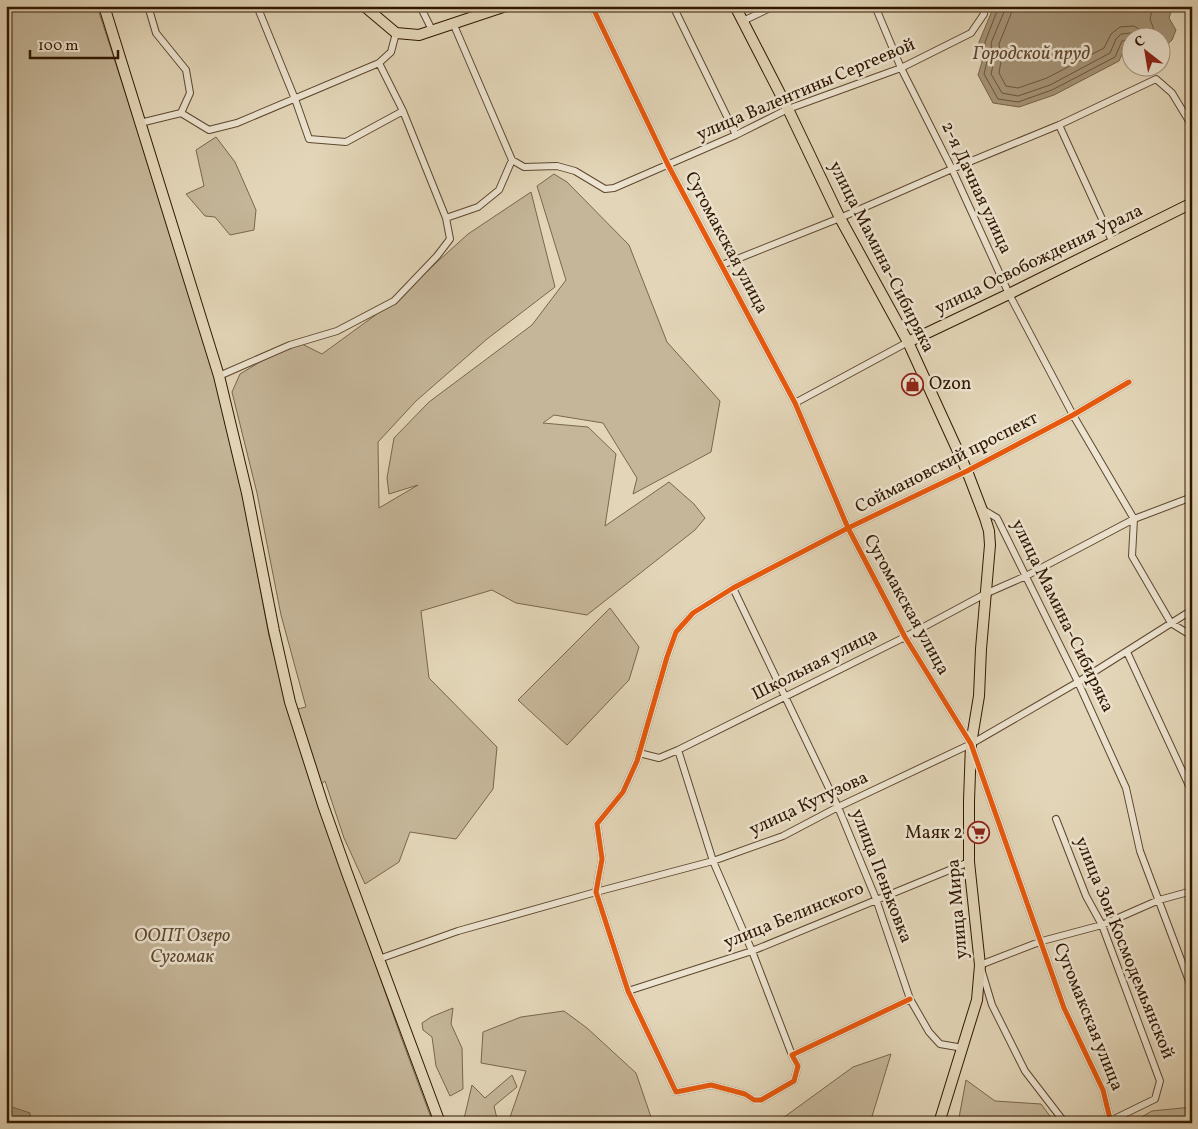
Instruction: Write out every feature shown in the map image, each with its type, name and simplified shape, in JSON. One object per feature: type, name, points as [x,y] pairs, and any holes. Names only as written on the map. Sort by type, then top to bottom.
[{"type":"main road","points":[[104,6],[219,376],[245,483],[290,702],[326,813],[440,1123]]},
{"type":"main road","points":[[364,6],[396,33],[419,35],[506,6]]},
{"type":"main road","name":"улица Мамина-Сибиряка","points":[[735,6],[788,109],[840,218],[908,342],[967,471],[982,509]]},
{"type":"main road","name":"улица Освобождения Урала","points":[[908,342],[1113,243],[1192,202]]},
{"type":"main road","name":"улица Мира","points":[[939,1123],[977,1000],[980,965],[969,862],[971,744],[980,696],[985,594],[990,545],[989,531],[982,509]]},
{"type":"street","points":[[148,6],[156,33],[186,70],[190,93],[181,112]]},
{"type":"street","points":[[256,6],[295,99],[309,139],[346,142],[403,111]]},
{"type":"street","points":[[420,6],[432,30]]},
{"type":"street","name":"Сугомакская улица","points":[[592,6],[668,165],[795,403],[848,528],[905,637],[971,744],[1042,941],[1064,1008],[1103,1090],[1110,1122]]},
{"type":"street","points":[[673,6],[736,135]]},
{"type":"street","points":[[743,21],[774,6]]},
{"type":"street","name":"2-я Дачная улица","points":[[875,6],[900,68],[952,169],[1009,294],[1072,415],[1134,519]]},
{"type":"street","name":"улица Валентины Сергеевой","points":[[512,160],[524,166],[557,166],[575,171],[605,189],[614,188],[736,135],[788,109],[900,68],[971,33],[984,14],[982,6]]},
{"type":"street","points":[[446,218],[478,207],[499,190],[512,160],[454,23]]},
{"type":"street","points":[[140,123],[181,112],[209,130],[237,123],[379,62],[391,52],[396,33]]},
{"type":"street","points":[[219,376],[275,351],[337,331],[394,301],[437,256],[450,239],[446,218],[403,111],[379,62]]},
{"type":"street","points":[[722,265],[840,218],[1059,125],[1156,79],[1172,93],[1192,126]]},
{"type":"street","points":[[1059,125],[1113,243]]},
{"type":"street","name":"улица Освобождения Урала","points":[[795,403],[908,342]]},
{"type":"street","name":"Соймановский проспект","points":[[596,892],[602,859],[597,824],[623,792],[639,754],[666,657],[676,632],[693,613],[733,588],[848,528],[967,471],[1129,382]]},
{"type":"street","name":"Школьная улица","points":[[639,754],[659,758],[678,750],[905,637],[985,594],[1026,576],[1134,519],[1192,497]]},
{"type":"street","name":"улица Мамина-Сибиряка","points":[[982,509],[996,518],[1026,576],[1078,682],[1126,788],[1140,850],[1192,989]]},
{"type":"street","points":[[1134,519],[1132,556],[1171,622],[1192,636]]},
{"type":"street","name":"улица Пеньковка","points":[[733,588],[838,807],[876,899],[910,998],[929,1032],[940,1044],[963,1048]]},
{"type":"street","name":"улица Кутузова","points":[[379,959],[458,931],[714,861],[783,836],[838,807],[971,744],[1078,682],[1192,610]]},
{"type":"street","points":[[1127,652],[1192,792]]},
{"type":"street","points":[[596,892],[628,991],[676,1092],[711,1085],[745,1094],[754,1100],[761,1100],[794,1081],[798,1066],[714,861],[678,750]]},
{"type":"street","name":"улица Зои Космодемьянской","points":[[1056,819],[1086,896],[1102,925],[1160,1081],[1155,1099],[1110,1122]]},
{"type":"street","name":"улица Белинского","points":[[628,991],[752,951],[969,862]]},
{"type":"street","points":[[1065,1123],[1025,1071],[992,1005],[980,965],[1042,941],[1102,925],[1159,900],[1192,891]]},
{"type":"street","points":[[792,1055],[910,998]]},
{"type":"green space","name":"ООПТ Озеро Сугомак","points":[[6,6],[97,6],[184,273],[215,378],[243,496],[269,636],[289,711],[306,707],[281,615],[257,493],[232,392],[240,374],[300,343],[322,354],[392,303],[468,234],[531,192],[555,287],[487,339],[416,401],[378,442],[379,508],[418,485],[389,494],[387,478],[394,438],[429,402],[532,325],[566,280],[537,186],[554,174],[567,182],[629,245],[667,342],[720,401],[711,452],[633,494],[637,478],[603,423],[554,415],[543,423],[588,427],[616,454],[605,526],[669,482],[694,504],[705,518],[695,530],[587,615],[516,603],[492,590],[421,611],[429,678],[497,747],[493,789],[456,839],[410,832],[399,862],[365,884],[344,838],[325,781],[314,790],[433,1123],[6,1123]]},
{"type":"green space","points":[[216,137],[235,162],[256,210],[254,230],[230,235],[215,217],[205,216],[186,194],[204,186],[196,150]]},
{"type":"green space","points":[[610,608],[639,647],[629,680],[567,745],[518,700]]},
{"type":"green space","points":[[453,1008],[451,1024],[462,1048],[463,1089],[450,1096],[436,1066],[432,1037],[423,1030],[422,1023]]},
{"type":"green space","points":[[564,1011],[587,1028],[636,1073],[653,1123],[508,1123],[526,1071],[481,1063],[483,1032],[521,1017]]},
{"type":"green space","points":[[891,1054],[870,1123],[776,1123],[853,1067]]},
{"type":"green space","points":[[512,1075],[517,1087],[494,1106],[498,1123],[463,1123],[472,1085],[485,1098]]},
{"type":"green space","points":[[966,1080],[995,1101],[1041,1104],[1055,1123],[958,1123]]},
{"type":"green space","points":[[1192,1107],[1192,1123],[1131,1123],[1152,1111]]},
{"type":"water","name":"Городской пруд","points":[[994,6],[1173,6],[1169,18],[1176,30],[1170,42],[1170,28],[1120,28],[1119,61],[1054,95],[1019,107],[993,103],[978,75],[982,62],[979,42]]},
{"type":"water","points":[[6,1105],[30,1113],[31,1123],[6,1123]]},
{"type":"cycle path","points":[[592,6],[668,165],[795,403],[848,528],[905,637],[971,744],[1064,1008],[1103,1090],[1111,1123]]},
{"type":"cycle path","points":[[910,999],[792,1055],[798,1066],[794,1081],[761,1100],[754,1100],[745,1094],[711,1085],[676,1092],[628,991],[596,892],[602,859],[597,824],[623,792],[637,761],[676,632],[693,613],[733,588],[848,528],[967,471],[1073,415],[1129,382]]},
{"type":"place","name":"Ozon","points":[[913,384]]},
{"type":"place","name":"Маяк 2","points":[[979,833]]}]
